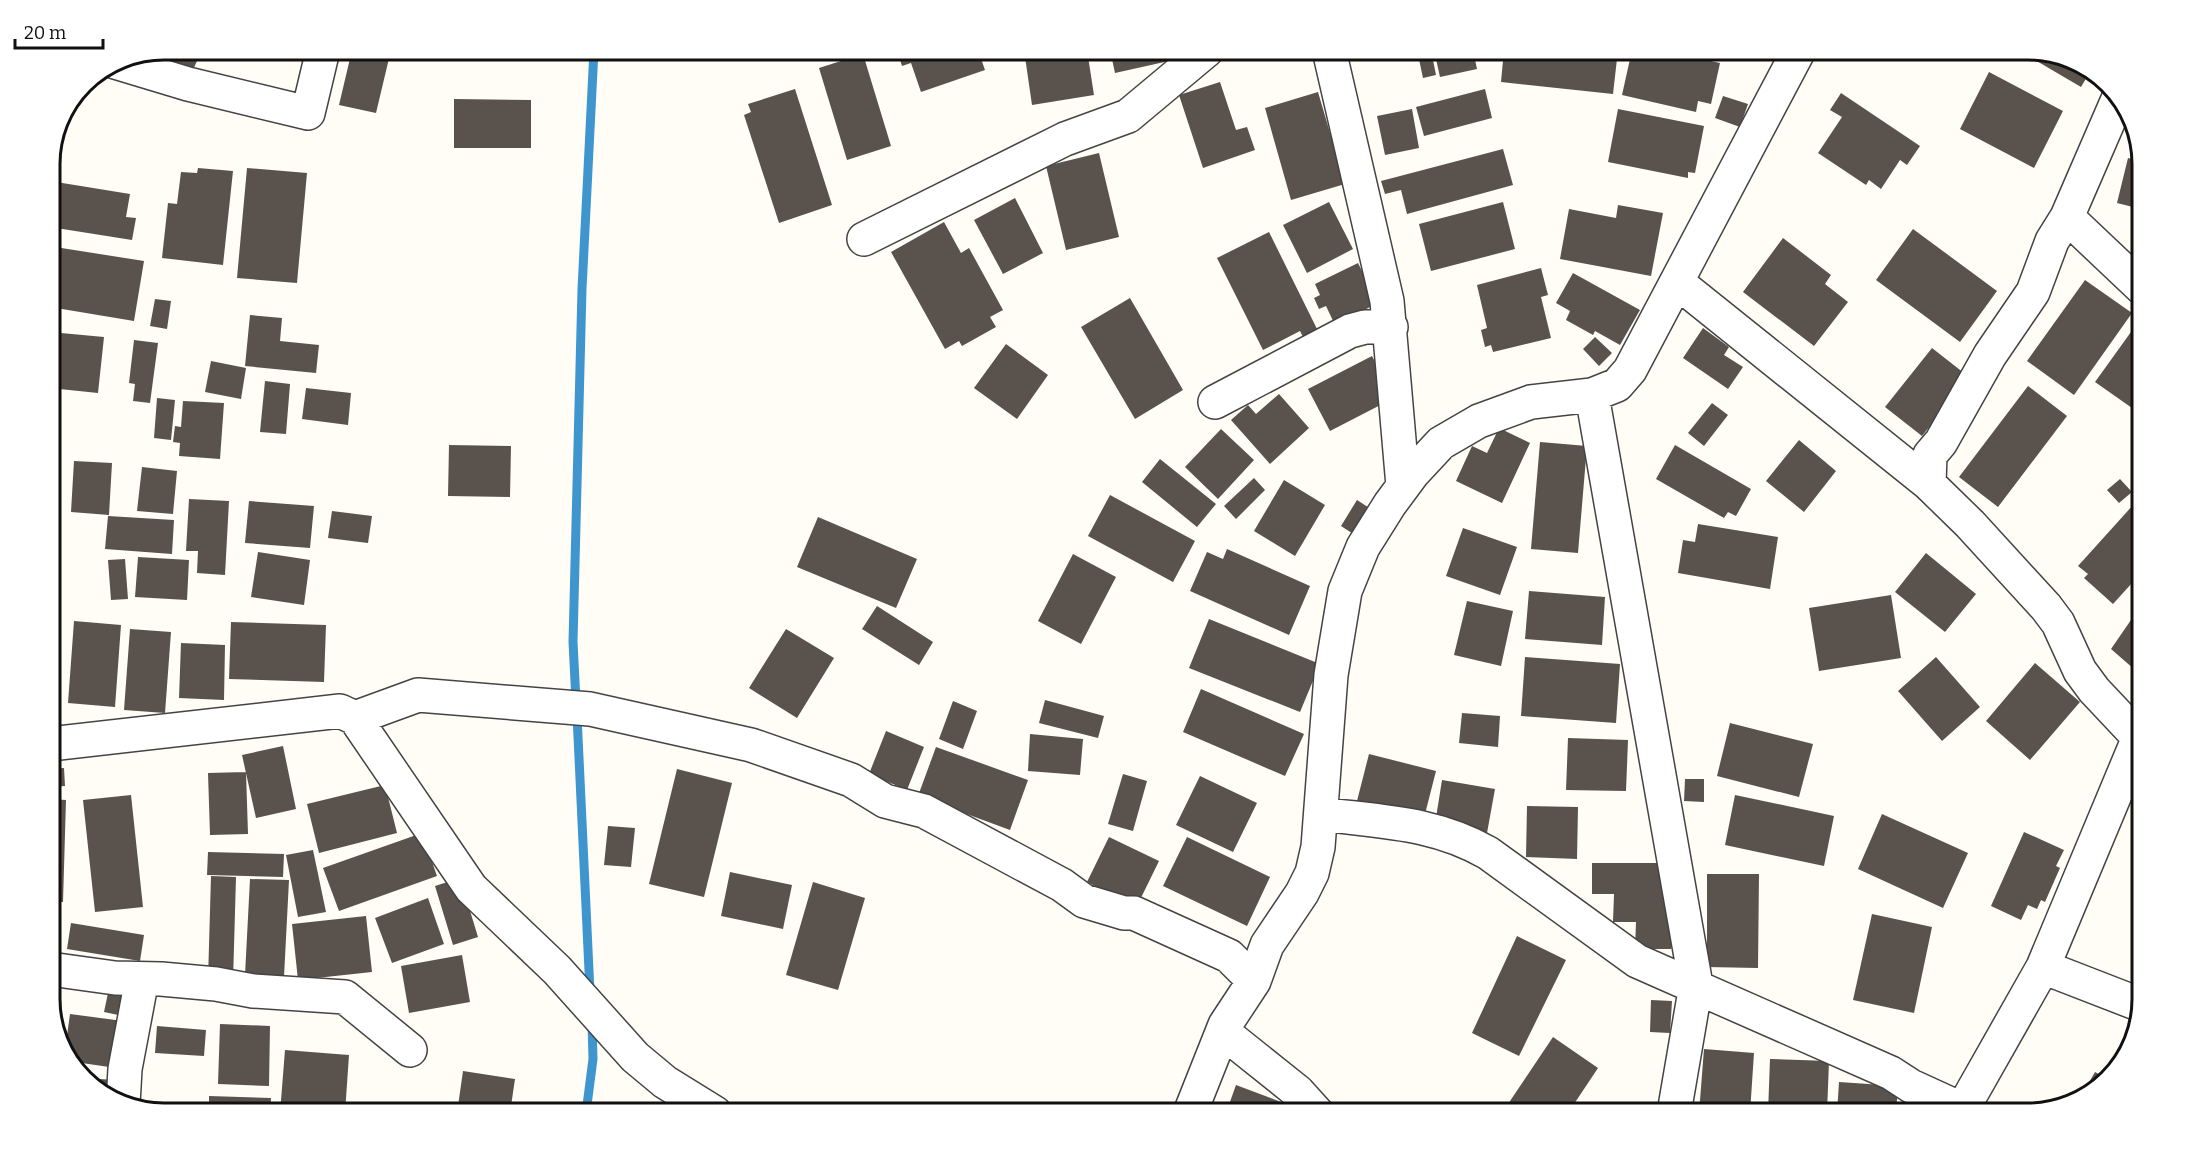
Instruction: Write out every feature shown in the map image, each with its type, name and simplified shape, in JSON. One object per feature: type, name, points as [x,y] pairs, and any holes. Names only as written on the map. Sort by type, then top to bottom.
[{"type":"street","points":[[133,65],[188,84],[308,113],[321,60]]},
{"type":"street","points":[[864,239],[1065,139],[1128,116],[1195,60]]},
{"type":"street","points":[[1331,60],[1378,252],[1391,327],[1403,486]]},
{"type":"street","points":[[1194,1103],[1222,1032],[1254,981],[1268,945],[1312,873],[1318,847],[1333,657],[1345,591],[1363,546],[1403,486],[1442,442],[1479,421],[1531,402],[1592,395],[1617,385],[1630,370],[1794,60]]},
{"type":"street","points":[[1929,484],[1930,455],[1941,442],[1990,355],[2033,292],[2052,241],[2067,217],[2115,107]]},
{"type":"street","points":[[2067,217],[2132,279]]},
{"type":"street","points":[[1677,282],[1929,484],[1970,524],[2046,607],[2058,623],[2080,671],[2094,690],[2132,727]]},
{"type":"street","points":[[1215,402],[1350,331],[1365,327],[1391,327]]},
{"type":"street","points":[[1592,395],[1696,985],[1676,1103]]},
{"type":"street","points":[[355,718],[418,694],[590,709],[751,745],[851,780],[885,801],[924,811],[1062,885],[1084,901],[1124,913],[1134,913],[1229,956],[1254,981]]},
{"type":"street","points":[[60,743],[340,711],[355,718],[471,888],[557,970],[635,1057],[665,1082],[700,1103]]},
{"type":"street","points":[[1971,1103],[2043,967],[2132,757]]},
{"type":"street","points":[[1321,814],[1431,828],[1464,839],[1488,853],[1637,961],[1696,985],[1891,1073],[1911,1086],[1947,1103]]},
{"type":"street","points":[[2043,967],[2132,1001]]},
{"type":"street","points":[[60,970],[115,978],[216,984],[253,992],[345,997],[410,1050]]},
{"type":"street","points":[[124,1094],[125,1069],[142,979]]},
{"type":"street","points":[[1222,1032],[1290,1085],[1307,1103]]},
{"type":"building","points":[[164,60],[197,60],[192,72]]},
{"type":"building","points":[[350,60],[389,60],[376,113],[339,105]]},
{"type":"building","points":[[844,60],[865,60],[891,146],[847,160],[819,68]]},
{"type":"building","points":[[900,60],[982,60],[985,70],[921,92],[911,63],[902,66]]},
{"type":"building","points":[[1025,60],[1089,60],[1094,95],[1032,105]]},
{"type":"building","points":[[1112,60],[1169,61],[1115,73]]},
{"type":"building","points":[[1419,60],[1433,60],[1436,75],[1423,78]]},
{"type":"building","points":[[1436,60],[1475,60],[1477,69],[1440,77]]},
{"type":"building","points":[[1503,60],[1617,60],[1613,94],[1501,82]]},
{"type":"building","points":[[1630,60],[1706,60],[1720,63],[1711,104],[1698,101],[1696,112],[1622,95]]},
{"type":"building","points":[[2036,61],[2055,64],[2086,78],[2081,87]]},
{"type":"building","points":[[1989,72],[2063,111],[2034,168],[1960,129]]},
{"type":"building","points":[[1220,82],[1236,130],[1247,127],[1255,150],[1203,168],[1179,95]]},
{"type":"building","points":[[795,89],[832,205],[779,223],[744,115],[751,112],[748,104]]},
{"type":"building","points":[[1485,89],[1492,118],[1424,136],[1416,107]]},
{"type":"building","points":[[1318,92],[1345,184],[1291,200],[1265,108]]},
{"type":"building","points":[[1841,93],[1920,146],[1907,165],[1900,160],[1881,189],[1869,180],[1866,185],[1818,153],[1842,117],[1830,110]]},
{"type":"building","points":[[1723,96],[1748,104],[1740,127],[1715,118]]},
{"type":"building","points":[[454,99],[531,100],[531,148],[454,148]]},
{"type":"building","points":[[1412,109],[1419,148],[1385,155],[1377,116]]},
{"type":"building","points":[[1618,109],[1704,126],[1695,173],[1688,172],[1688,178],[1608,162]]},
{"type":"building","points":[[1503,149],[1513,185],[1407,214],[1401,190],[1385,194],[1381,181]]},
{"type":"building","points":[[1099,153],[1119,237],[1066,250],[1046,166]]},
{"type":"building","points":[[2128,158],[2132,159],[2132,207],[2117,203]]},
{"type":"building","points":[[198,168],[233,171],[223,265],[162,258],[168,203],[177,204],[181,172],[197,173]]},
{"type":"building","points":[[247,168],[307,173],[297,283],[237,278]]},
{"type":"building","points":[[60,183],[130,194],[126,217],[136,218],[132,240],[60,229]]},
{"type":"building","points":[[1015,198],[1043,253],[1003,274],[974,220]]},
{"type":"building","points":[[1329,202],[1353,249],[1307,273],[1283,225]]},
{"type":"building","points":[[1503,202],[1515,249],[1431,271],[1419,224]]},
{"type":"building","points":[[1618,205],[1663,213],[1651,276],[1560,259],[1569,209],[1616,218]]},
{"type":"building","points":[[944,222],[961,253],[969,248],[1003,310],[990,317],[996,327],[962,346],[959,341],[945,349],[891,252]]},
{"type":"building","points":[[1913,229],[1997,291],[1960,342],[1876,280]]},
{"type":"building","points":[[1269,232],[1318,331],[1304,339],[1300,331],[1263,350],[1217,258]]},
{"type":"building","points":[[1783,238],[1831,275],[1825,284],[1848,302],[1814,346],[1743,292]]},
{"type":"building","points":[[60,248],[144,261],[134,321],[60,309]]},
{"type":"building","points":[[1358,263],[1378,303],[1335,325],[1326,306],[1319,309],[1314,298],[1320,295],[1315,284]]},
{"type":"building","points":[[1541,268],[1548,295],[1541,297],[1551,338],[1493,352],[1491,345],[1485,347],[1481,330],[1487,328],[1477,285]]},
{"type":"building","points":[[1573,273],[1640,310],[1620,345],[1595,331],[1593,335],[1566,320],[1570,311],[1556,303]]},
{"type":"building","points":[[2085,280],[2132,313],[2074,395],[2027,361]]},
{"type":"building","points":[[1130,298],[1183,390],[1135,419],[1081,327]]},
{"type":"building","points":[[155,299],[171,301],[167,329],[150,326]]},
{"type":"building","points":[[250,315],[282,318],[280,341],[319,345],[316,373],[245,366]]},
{"type":"building","points":[[1703,328],[1729,347],[1724,355],[1743,367],[1728,389],[1683,358]]},
{"type":"building","points":[[2132,331],[2132,408],[2095,382]]},
{"type":"building","points":[[60,333],[104,337],[98,393],[60,389]]},
{"type":"building","points":[[1595,337],[1612,353],[1599,366],[1583,349]]},
{"type":"building","points":[[134,340],[158,343],[150,403],[133,401],[135,384],[129,383]]},
{"type":"building","points":[[1006,344],[1048,375],[1017,419],[974,388]]},
{"type":"building","points":[[1932,348],[1969,377],[1922,436],[1885,407]]},
{"type":"building","points":[[1372,356],[1394,398],[1330,431],[1308,389]]},
{"type":"building","points":[[211,361],[246,368],[241,399],[205,392]]},
{"type":"building","points":[[265,381],[290,384],[286,434],[260,432]]},
{"type":"building","points":[[2028,386],[2067,416],[1998,507],[1959,477]]},
{"type":"building","points":[[306,388],[351,393],[348,425],[302,419]]},
{"type":"building","points":[[1279,394],[1309,428],[1270,464],[1231,420],[1248,405],[1256,414]]},
{"type":"building","points":[[157,398],[175,400],[171,440],[154,438]]},
{"type":"building","points":[[183,401],[224,403],[220,459],[179,456],[180,443],[173,442],[175,426],[181,427]]},
{"type":"building","points":[[1712,403],[1728,415],[1704,446],[1688,433]]},
{"type":"building","points":[[1499,428],[1530,443],[1502,503],[1456,481],[1472,446],[1487,453]]},
{"type":"building","points":[[1221,429],[1254,460],[1218,499],[1185,467]]},
{"type":"building","points":[[1799,440],[1836,471],[1804,512],[1766,481]]},
{"type":"building","points":[[1540,442],[1587,446],[1578,553],[1531,549]]},
{"type":"building","points":[[449,445],[511,446],[510,497],[448,496]]},
{"type":"building","points":[[1675,445],[1751,489],[1736,516],[1728,512],[1724,518],[1656,479]]},
{"type":"building","points":[[1160,459],[1216,504],[1197,527],[1142,482]]},
{"type":"building","points":[[74,461],[112,463],[109,515],[71,512]]},
{"type":"building","points":[[142,467],[177,471],[173,514],[137,511]]},
{"type":"building","points":[[1254,478],[1265,490],[1236,519],[1224,506]]},
{"type":"building","points":[[2120,479],[2132,492],[2119,503],[2107,490]]},
{"type":"building","points":[[1284,480],[1325,505],[1295,556],[1254,531]]},
{"type":"building","points":[[1110,495],[1195,541],[1173,582],[1088,536]]},
{"type":"building","points":[[189,499],[229,501],[225,575],[197,573],[198,551],[186,551]]},
{"type":"building","points":[[1357,500],[1374,511],[1358,537],[1341,526]]},
{"type":"building","points":[[249,501],[314,506],[310,548],[245,543]]},
{"type":"building","points":[[2132,506],[2132,583],[2113,604],[2084,578],[2088,574],[2078,566]]},
{"type":"building","points":[[332,511],[372,516],[368,543],[328,538]]},
{"type":"building","points":[[108,516],[174,520],[172,554],[105,549]]},
{"type":"building","points":[[818,517],[917,559],[896,608],[797,567]]},
{"type":"building","points":[[1698,524],[1778,537],[1770,589],[1678,573],[1683,540],[1695,542]]},
{"type":"building","points":[[1463,528],[1517,547],[1500,595],[1446,576]]},
{"type":"building","points":[[1227,549],[1310,586],[1289,635],[1190,591],[1207,552],[1223,559]]},
{"type":"building","points":[[258,552],[310,560],[304,605],[251,597]]},
{"type":"building","points":[[1926,553],[1976,594],[1945,632],[1895,592]]},
{"type":"building","points":[[1073,554],[1116,577],[1081,644],[1038,621]]},
{"type":"building","points":[[138,557],[189,560],[187,600],[135,597]]},
{"type":"building","points":[[125,559],[128,599],[111,600],[108,560]]},
{"type":"building","points":[[1529,591],[1605,597],[1602,645],[1525,639]]},
{"type":"building","points":[[1891,595],[1901,658],[1819,671],[1809,608]]},
{"type":"building","points":[[1467,601],[1513,611],[1501,666],[1454,655]]},
{"type":"building","points":[[877,606],[933,642],[919,665],[862,629]]},
{"type":"building","points":[[1209,619],[1320,664],[1300,712],[1189,668]]},
{"type":"building","points":[[2132,619],[2132,667],[2111,649]]},
{"type":"building","points":[[74,621],[121,625],[115,707],[68,703]]},
{"type":"building","points":[[231,622],[326,625],[324,682],[229,679]]},
{"type":"building","points":[[130,629],[171,632],[165,713],[124,710]]},
{"type":"building","points":[[786,629],[834,658],[797,718],[749,688]]},
{"type":"building","points":[[181,643],[225,645],[224,700],[179,698]]},
{"type":"building","points":[[1525,657],[1620,664],[1616,723],[1521,716]]},
{"type":"building","points":[[1936,657],[1980,707],[1942,741],[1898,691]]},
{"type":"building","points":[[2035,663],[2080,702],[2030,760],[1986,721]]},
{"type":"building","points":[[1201,689],[1304,734],[1285,776],[1183,732]]},
{"type":"building","points":[[1045,700],[1104,716],[1098,738],[1039,723]]},
{"type":"building","points":[[953,701],[977,711],[963,749],[939,739]]},
{"type":"building","points":[[1462,713],[1500,716],[1498,747],[1459,743]]},
{"type":"building","points":[[1730,723],[1813,744],[1799,797],[1717,776]]},
{"type":"building","points":[[886,731],[924,747],[907,790],[869,774]]},
{"type":"building","points":[[1030,734],[1083,739],[1080,775],[1028,771]]},
{"type":"building","points":[[1568,738],[1628,740],[1626,791],[1566,790]]},
{"type":"building","points":[[283,746],[296,809],[256,818],[242,755]]},
{"type":"building","points":[[936,747],[1028,780],[1010,830],[918,796]]},
{"type":"building","points":[[1369,754],[1436,771],[1424,818],[1357,801]]},
{"type":"building","points":[[60,768],[64,768],[65,786],[60,786]]},
{"type":"building","points":[[677,769],[732,783],[704,897],[649,884]]},
{"type":"building","points":[[246,772],[248,834],[210,835],[208,773]]},
{"type":"building","points":[[1123,774],[1147,781],[1133,831],[1108,824]]},
{"type":"building","points":[[1200,776],[1257,803],[1233,852],[1176,825]]},
{"type":"building","points":[[1685,779],[1704,779],[1704,802],[1684,801]]},
{"type":"building","points":[[1442,780],[1495,789],[1487,833],[1435,824]]},
{"type":"building","points":[[385,785],[397,833],[319,853],[307,804]]},
{"type":"building","points":[[131,795],[143,907],[95,912],[83,800]]},
{"type":"building","points":[[1735,795],[1834,816],[1824,866],[1725,845]]},
{"type":"building","points":[[60,800],[66,800],[63,902],[60,902]]},
{"type":"building","points":[[1527,806],[1578,807],[1577,859],[1526,857]]},
{"type":"building","points":[[1882,814],[1968,853],[1943,908],[1858,869]]},
{"type":"building","points":[[608,826],[635,828],[631,867],[604,865]]},
{"type":"building","points":[[2024,832],[2064,850],[2056,866],[2060,868],[2045,902],[2041,900],[2037,909],[2028,905],[2021,920],[1991,906]]},
{"type":"building","points":[[422,833],[437,876],[339,911],[323,868]]},
{"type":"building","points":[[1109,837],[1159,861],[1137,906],[1087,882]]},
{"type":"building","points":[[1187,837],[1270,877],[1247,926],[1163,886]]},
{"type":"building","points":[[313,850],[326,912],[298,917],[286,855]]},
{"type":"building","points":[[208,852],[284,854],[283,877],[207,875]]},
{"type":"building","points":[[1592,863],[1671,863],[1671,949],[1635,949],[1636,922],[1613,922],[1614,894],[1592,894]]},
{"type":"building","points":[[730,872],[792,885],[783,929],[721,916]]},
{"type":"building","points":[[1707,874],[1759,874],[1758,968],[1707,967]]},
{"type":"building","points":[[211,876],[236,877],[233,981],[208,980]]},
{"type":"building","points":[[460,878],[478,937],[453,945],[435,886]]},
{"type":"building","points":[[250,879],[289,880],[284,977],[245,975]]},
{"type":"building","points":[[813,882],[865,898],[838,990],[786,975]]},
{"type":"building","points":[[428,898],[444,944],[392,963],[375,918]]},
{"type":"building","points":[[1872,914],[1932,927],[1914,1013],[1853,1000]]},
{"type":"building","points":[[366,916],[372,972],[298,980],[292,924]]},
{"type":"building","points":[[71,923],[144,935],[140,961],[67,949]]},
{"type":"building","points":[[1517,936],[1566,960],[1519,1056],[1472,1033]]},
{"type":"building","points":[[462,955],[470,1002],[409,1013],[401,966]]},
{"type":"building","points":[[108,993],[127,997],[123,1016],[104,1012]]},
{"type":"building","points":[[1651,1000],[1672,1001],[1670,1033],[1650,1032]]},
{"type":"building","points":[[70,1014],[123,1021],[116,1068],[83,1063],[67,1035]]},
{"type":"building","points":[[220,1024],[270,1026],[269,1086],[218,1084]]},
{"type":"building","points":[[157,1026],[206,1030],[204,1056],[155,1053]]},
{"type":"building","points":[[1553,1037],[1598,1068],[1575,1103],[1509,1103]]},
{"type":"building","points":[[1704,1049],[1754,1053],[1751,1103],[1700,1103]]},
{"type":"building","points":[[285,1050],[349,1055],[346,1103],[281,1103]]},
{"type":"building","points":[[1770,1059],[1829,1061],[1827,1103],[1768,1103]]},
{"type":"building","points":[[463,1071],[515,1079],[511,1103],[458,1103]]},
{"type":"building","points":[[2095,1072],[2099,1074],[2096,1077],[2089,1083]]},
{"type":"building","points":[[98,1079],[114,1080],[114,1089]]},
{"type":"building","points":[[1839,1082],[1898,1086],[1897,1103],[1838,1103]]},
{"type":"building","points":[[1236,1085],[1281,1102],[1281,1103],[1230,1103]]},
{"type":"building","points":[[209,1096],[271,1098],[271,1103],[209,1103]]},
{"type":"waterway","points":[[576,701],[573,642],[582,289],[593,60]]},
{"type":"waterway","points":[[577,715],[590,992]]},
{"type":"waterway","points":[[587,1103],[593,1059],[592,1023]]}]
